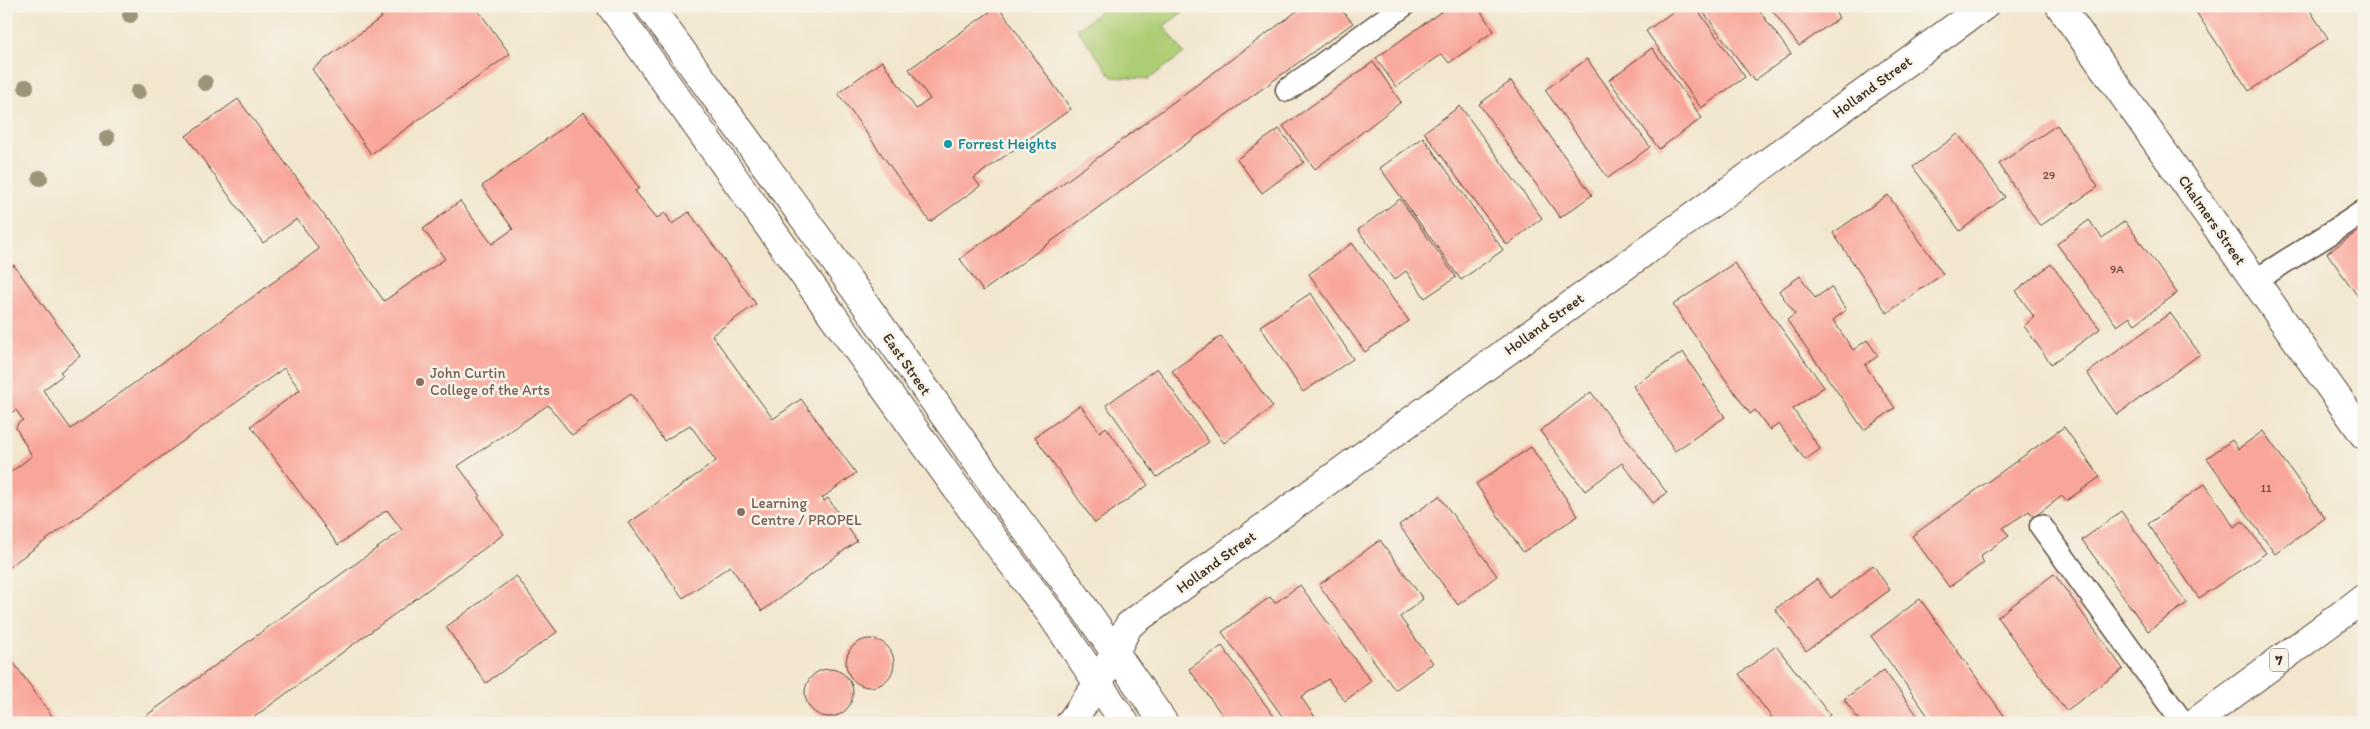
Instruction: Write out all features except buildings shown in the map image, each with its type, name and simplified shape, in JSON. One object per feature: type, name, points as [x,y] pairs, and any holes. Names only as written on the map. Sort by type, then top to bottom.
[{"type":"street","points":[[611,6],[980,521],[1050,613],[1099,682],[1125,723]]},
{"type":"street","name":"East Street","points":[[649,6],[1115,652],[1164,723]]},
{"type":"street","name":"Holland Street","points":[[1070,723],[1099,682],[1130,625],[1984,6]]},
{"type":"street","name":"Chalmers Street","points":[[2060,6],[2364,435]]},
{"type":"street","name":"7","points":[[2194,723],[2364,598]]},
{"type":"lane","points":[[1287,90],[1403,6]]},
{"type":"lane","points":[[2255,281],[2302,249],[2331,234],[2364,211]]},
{"type":"lane","points":[[2041,526],[2183,723]]},
{"type":"green space","points":[[1107,6],[1191,6],[1164,26],[1184,53],[1149,79],[1112,77],[1077,29]]},
{"type":"place","name":"Forrest Heights","points":[[948,144]]},
{"type":"place","name":"John Curtin College of the Arts","points":[[420,382]]},
{"type":"place","name":"Learning Centre / PROPEL","points":[[741,512]]}]
